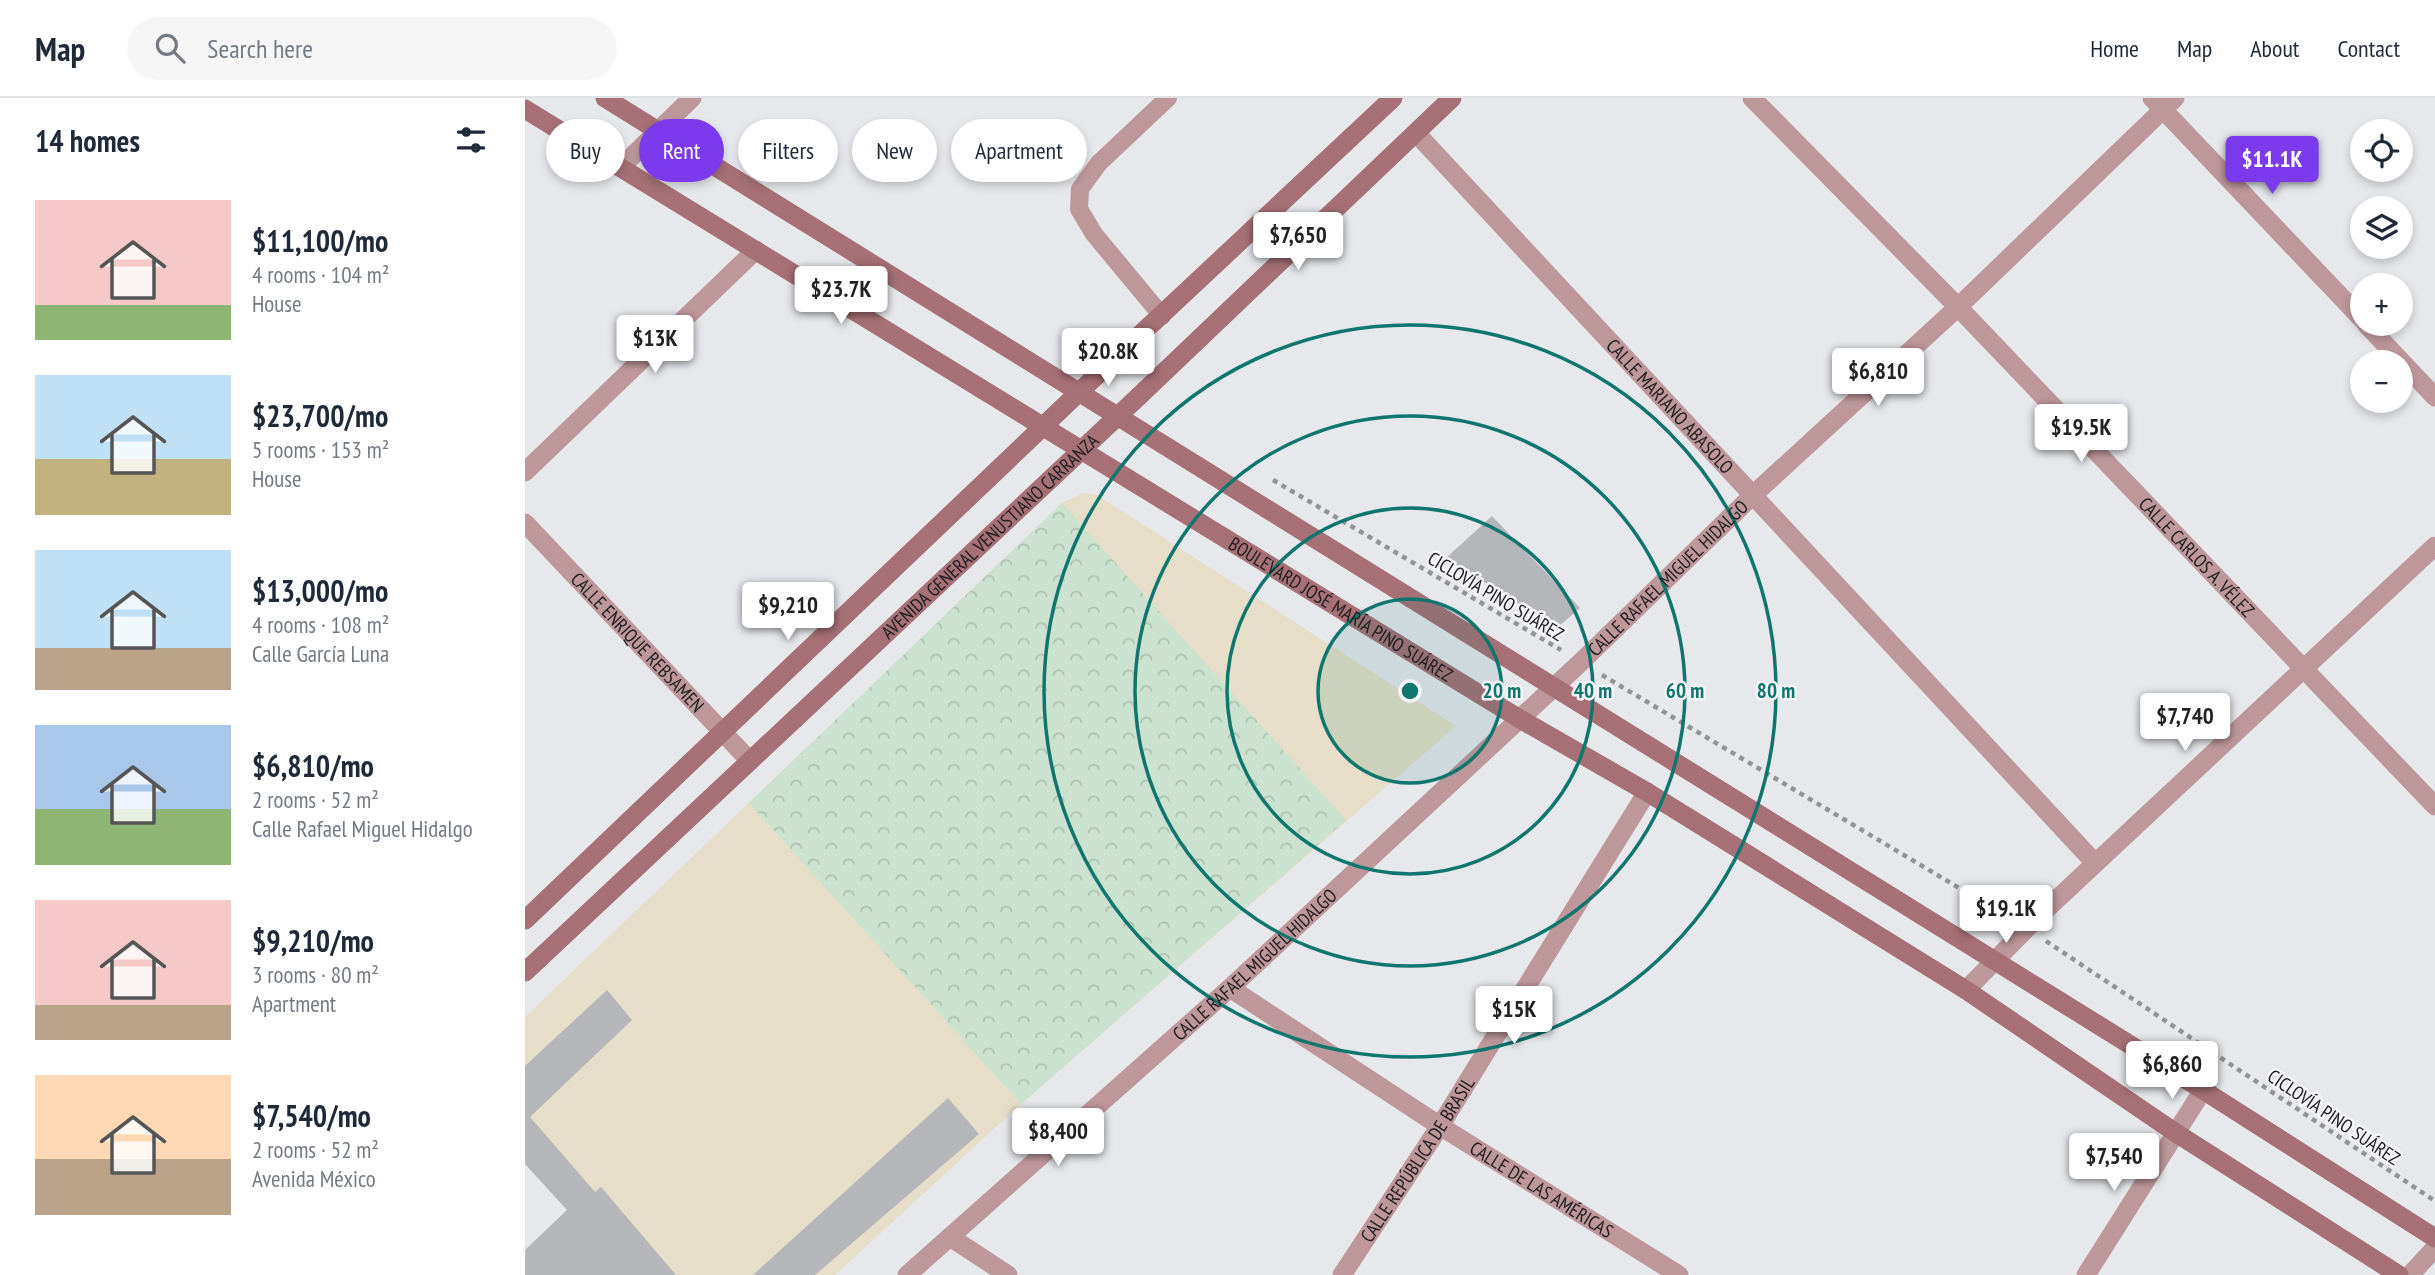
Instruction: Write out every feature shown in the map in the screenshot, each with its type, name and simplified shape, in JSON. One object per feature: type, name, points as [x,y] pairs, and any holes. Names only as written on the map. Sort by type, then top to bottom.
[{"type":"main road","points":[[605,98],[639,119]]},
{"type":"main road","points":[[525,919],[1394,98]]},
{"type":"main road","name":"AVENIDA GENERAL VENUSTIANO CARRANZA","points":[[525,972],[1117,417],[1452,98]]},
{"type":"main road","name":"BOULEVARD JOSÉ MARÍA PINO SUÁREZ","points":[[525,109],[546,122]]},
{"type":"main road","name":"BOULEVARD JOSÉ MARÍA PINO SUÁREZ","points":[[625,169],[1520,719],[1647,792],[1966,990],[2176,1133],[2399,1275]]},
{"type":"main road","points":[[724,172],[2203,1090],[2435,1238]]},
{"type":"street","points":[[670,119],[692,98]]},
{"type":"street","name":"CALLE CARLOS A. VÉLEZ","points":[[1752,98],[1958,307],[2435,806]]},
{"type":"street","points":[[2163,102],[2350,307]]},
{"type":"street","name":"CALLE RAFAEL MIGUEL HIDALGO","points":[[907,1275],[1230,988],[1554,688],[1753,495],[1958,307],[2163,102]]},
{"type":"street","name":"CALLE MARIANO ABASOLO","points":[[1416,133],[2095,863]]},
{"type":"street","points":[[625,163],[639,149]]},
{"type":"street","points":[[525,472],[757,250]]},
{"type":"street","points":[[2377,336],[2435,397]]},
{"type":"street","name":"CALLE ENRIQUE REBSAMEN","points":[[525,523],[750,761]]},
{"type":"street","points":[[1966,990],[2026,928],[2435,545]]},
{"type":"street","name":"CALLE REPÚBLICA DE BRASIL","points":[[1342,1275],[1440,1126],[1647,792]]},
{"type":"street","name":"CALLE DE LAS AMÉRICAS","points":[[1230,988],[1440,1126],[1679,1275]]},
{"type":"street","points":[[2086,1275],[2203,1090]]},
{"type":"street","points":[[950,1237],[1008,1275]]},
{"type":"street","points":[[2410,1275],[2435,1248]]},
{"type":"lane","points":[[1162,316],[1094,234],[1079,209],[1080,189],[1100,163],[1168,98]]},
{"type":"path","name":"CICLOVÍA PINO SUÁREZ","points":[[1269,477],[2026,928],[2435,1201]]},
{"type":"shaded area","points":[[1083,493],[1097,495],[1456,726],[1021,1104],[835,1275],[525,1275],[525,1250],[567,1210],[525,1164],[525,1017],[1062,503]]},
{"type":"green space","points":[[1062,503],[1346,820],[1021,1104],[749,803]]},
{"type":"building","points":[[1492,516],[1580,608],[1557,628],[1446,558]]},
{"type":"building","points":[[607,990],[632,1020],[530,1117],[595,1192],[601,1187],[676,1275],[525,1275],[525,1250],[567,1210],[525,1164],[525,1066]]},
{"type":"building","points":[[948,1098],[979,1134],[815,1275],[753,1275]]}]
